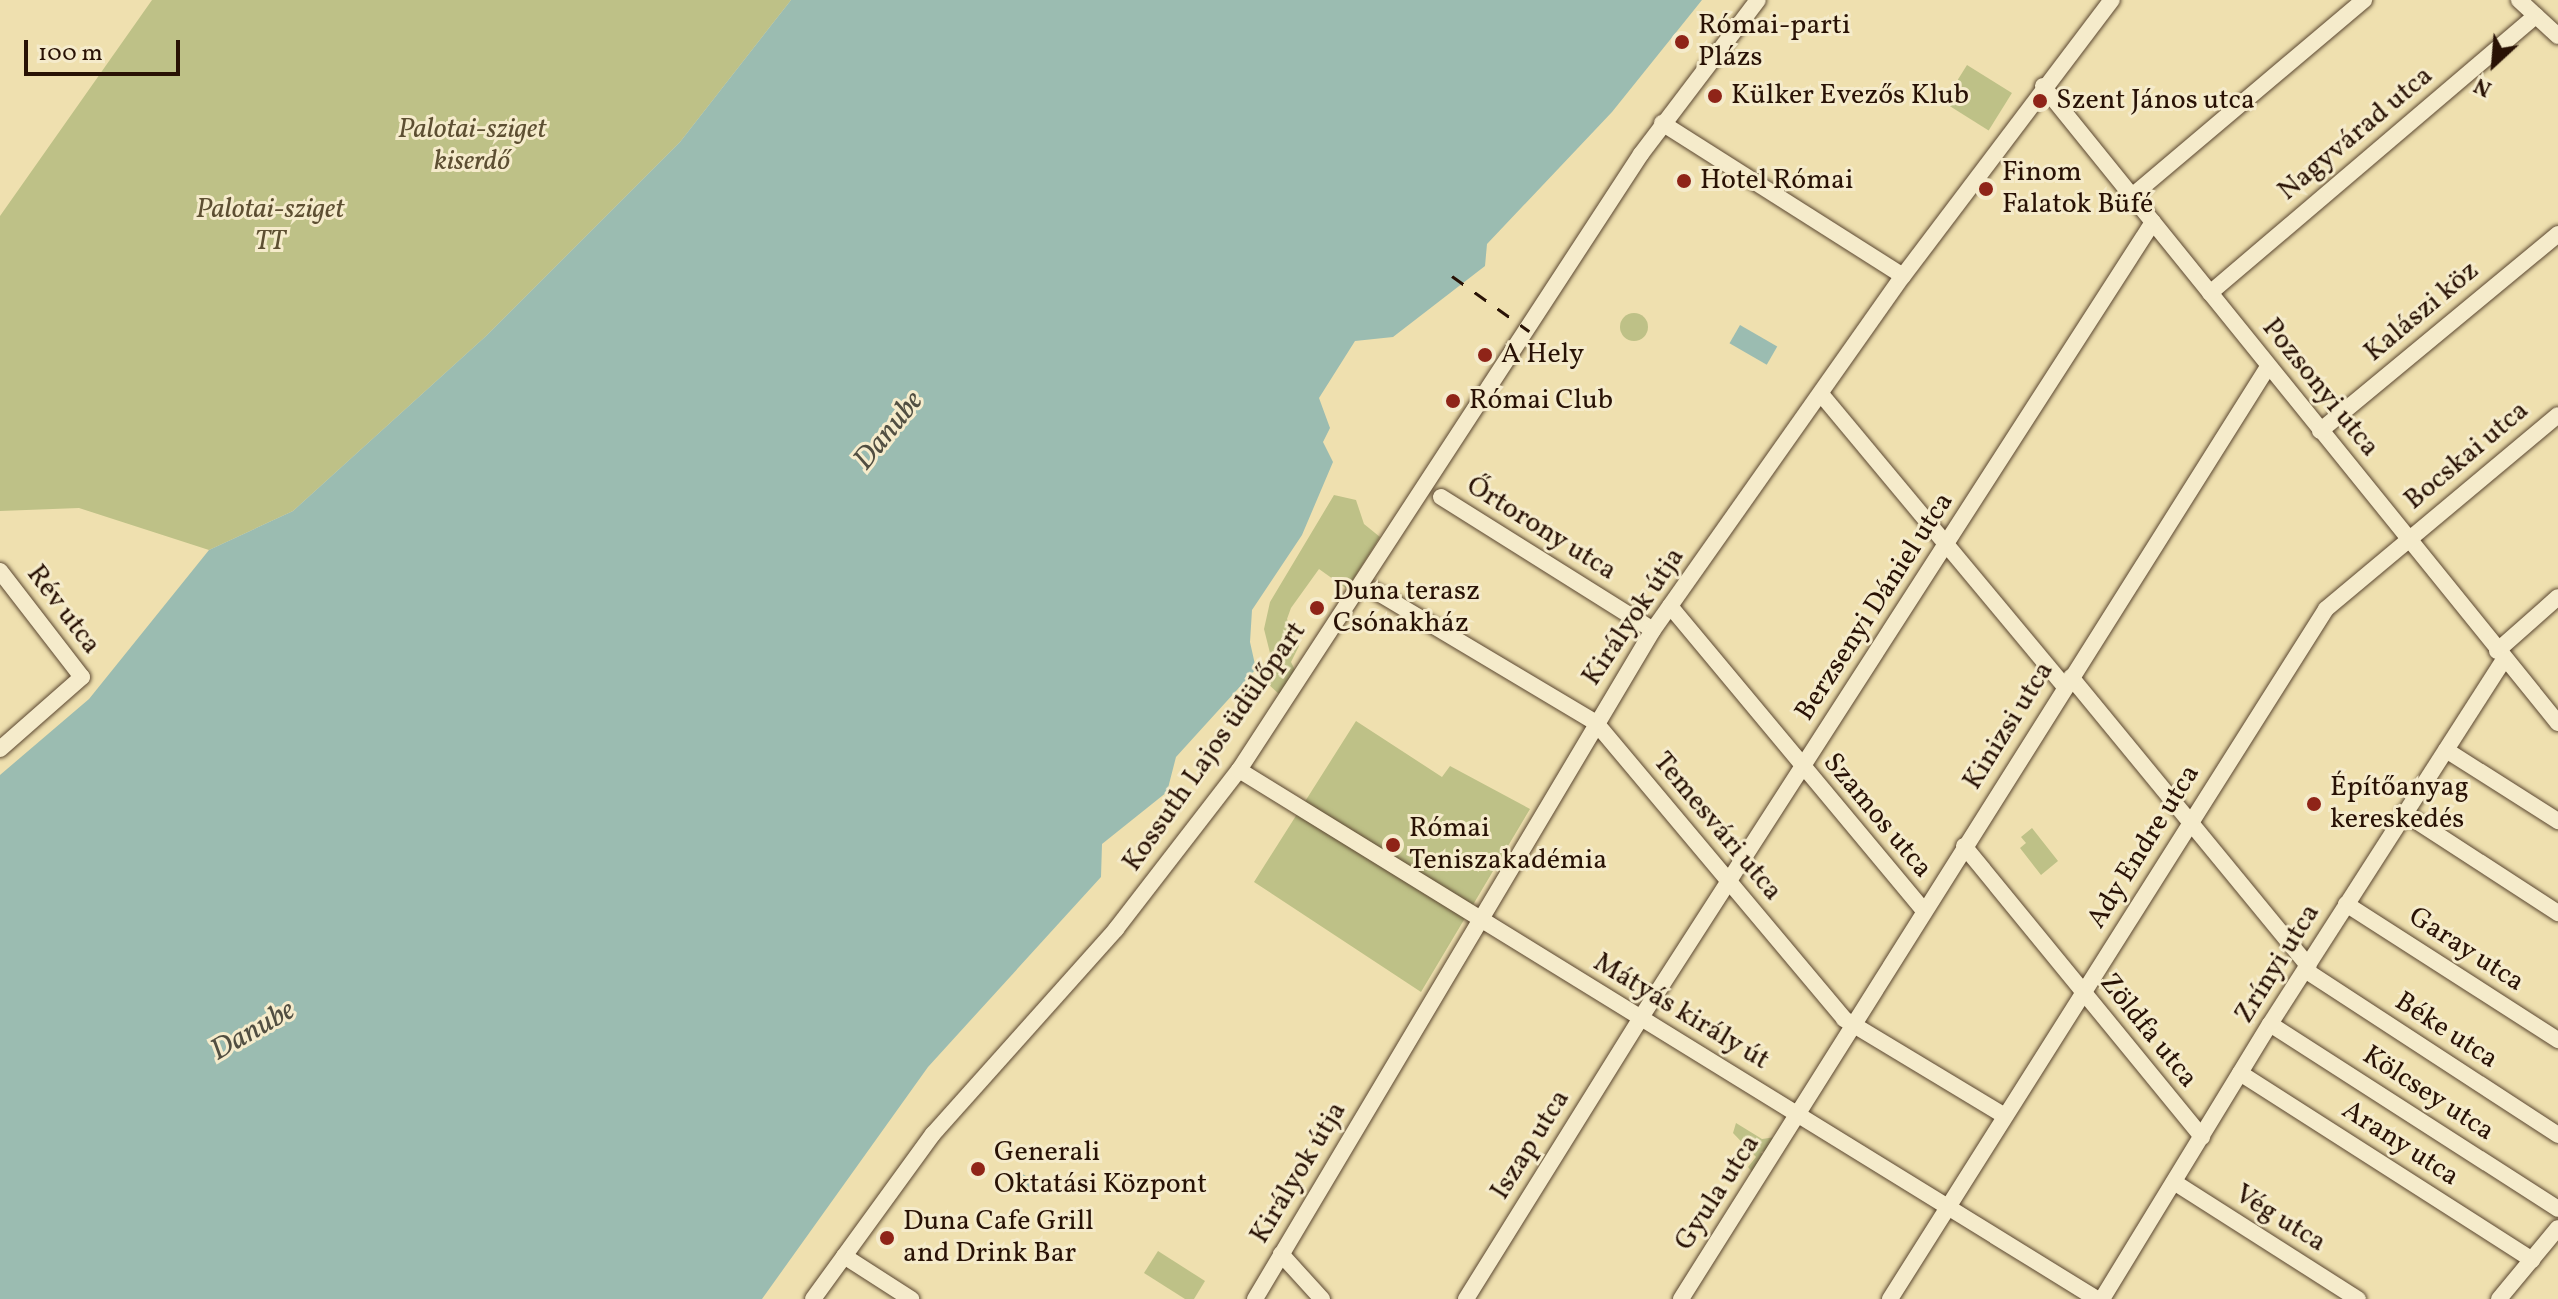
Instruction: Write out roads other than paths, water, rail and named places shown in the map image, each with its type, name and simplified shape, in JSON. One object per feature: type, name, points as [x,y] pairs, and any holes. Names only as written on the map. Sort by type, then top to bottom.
[{"type":"street","name":"Kossuth Lajos üdülőpart","points":[[813,1299],[933,1134],[1116,929],[1239,770],[1662,123],[1731,42],[1758,0]]},
{"type":"street","name":"Királyok útja","points":[[1255,1299],[1653,630],[1903,276],[2043,86],[2112,0]]},
{"type":"street","points":[[2132,196],[2364,0]]},
{"type":"street","points":[[2519,0],[2558,36]]},
{"type":"street","name":"Nagyvárad utca","points":[[2210,293],[2536,16]]},
{"type":"street","name":"Pozsonyi utca","points":[[2043,86],[2501,656],[2556,715]]},
{"type":"street","points":[[1662,123],[1903,276]]},
{"type":"street","name":"Berzsenyi Dániel utca","points":[[1640,1019],[2153,222]]},
{"type":"street","name":"Kalászi köz","points":[[2320,431],[2558,234]]},
{"type":"street","name":"Kinizsi utca","points":[[1799,1115],[1923,910],[2268,367]]},
{"type":"street","name":"Béke utca","points":[[1821,394],[2191,822],[2306,968],[2558,1135]]},
{"type":"street","name":"Bocskai utca","points":[[2409,538],[2558,415]]},
{"type":"street","name":"Őrtorony utca","points":[[1441,497],[1653,630]]},
{"type":"street","name":"Ady Endre utca","points":[[1890,1299],[2003,1115],[2326,609],[2409,538]]},
{"type":"street","name":"Rév utca","points":[[0,571],[81,671],[80,682],[0,749]]},
{"type":"street","name":"Temesvári utca","points":[[1375,591],[1596,723],[1853,1024],[2003,1115]]},
{"type":"street","name":"Zrínyi utca","points":[[2100,1299],[2270,1024],[2446,750],[2501,656],[2558,597]]},
{"type":"street","name":"Szamos utca","points":[[1670,606],[1923,910]]},
{"type":"street","points":[[2446,750],[2558,821]]},
{"type":"street","name":"Mátyás király út","points":[[1239,770],[2100,1299]]},
{"type":"street","points":[[2404,813],[2558,913]]},
{"type":"street","name":"Zöldfa utca","points":[[1964,846],[2202,1137]]},
{"type":"street","name":"Garay utca","points":[[2346,904],[2558,1040]]},
{"type":"street","name":"Iszap utca","points":[[1466,1299],[1640,1019]]},
{"type":"street","name":"Kölcsey utca","points":[[2270,1024],[2558,1209]]},
{"type":"street","name":"Arany utca","points":[[2240,1073],[2532,1260]]},
{"type":"street","name":"Gyula utca","points":[[1681,1299],[1799,1115]]},
{"type":"street","name":"Vég utca","points":[[2174,1182],[2358,1299]]},
{"type":"street","points":[[2499,1299],[2558,1228]]},
{"type":"street","points":[[1281,1254],[1322,1299]]},
{"type":"street","points":[[844,1256],[911,1299]]},
{"type":"water","name":"Danube","points":[[791,0],[1702,0],[1612,112],[1487,244],[1485,266],[1393,337],[1355,341],[1319,398],[1330,428],[1323,442],[1333,462],[1302,535],[1252,610],[1250,642],[1256,669],[1176,757],[1167,792],[1102,844],[1101,877],[928,1067],[762,1299],[0,1299],[0,775],[89,699],[209,550],[293,511],[486,336],[680,142]]},
{"type":"water","points":[[1740,325],[1777,346],[1767,365],[1730,343]]},
{"type":"water","points":[[1016,1170],[1038,1183],[1032,1195],[1009,1181]]},
{"type":"railway","points":[[1452,276],[1529,331]]},
{"type":"place","name":"Római-parti Plázs","points":[[1682,42]]},
{"type":"place","name":"Külker Evezős Klub","points":[[1715,96]]},
{"type":"place","name":"Szent János utca","points":[[2040,101]]},
{"type":"place","name":"Hotel Római","points":[[1684,181]]},
{"type":"place","name":"Finom Falatok Büfé","points":[[1986,189]]},
{"type":"place","name":"A Hely","points":[[1485,355]]},
{"type":"place","name":"Római Club","points":[[1453,401]]},
{"type":"place","name":"Duna terasz Csónakház","points":[[1317,608]]},
{"type":"place","name":"Építőanyag kereskedés","points":[[2314,804]]},
{"type":"place","name":"Római Teniszakadémia","points":[[1393,845]]},
{"type":"place","name":"Generali Oktatási Központ","points":[[978,1169]]},
{"type":"place","name":"Duna Cafe Grill and Drink Bar","points":[[887,1238]]},
{"type":"park label","name":"Palotai-sziget kiserdő","points":[[472,146]]},
{"type":"park label","name":"Palotai-sziget TT","points":[[270,226]]}]
